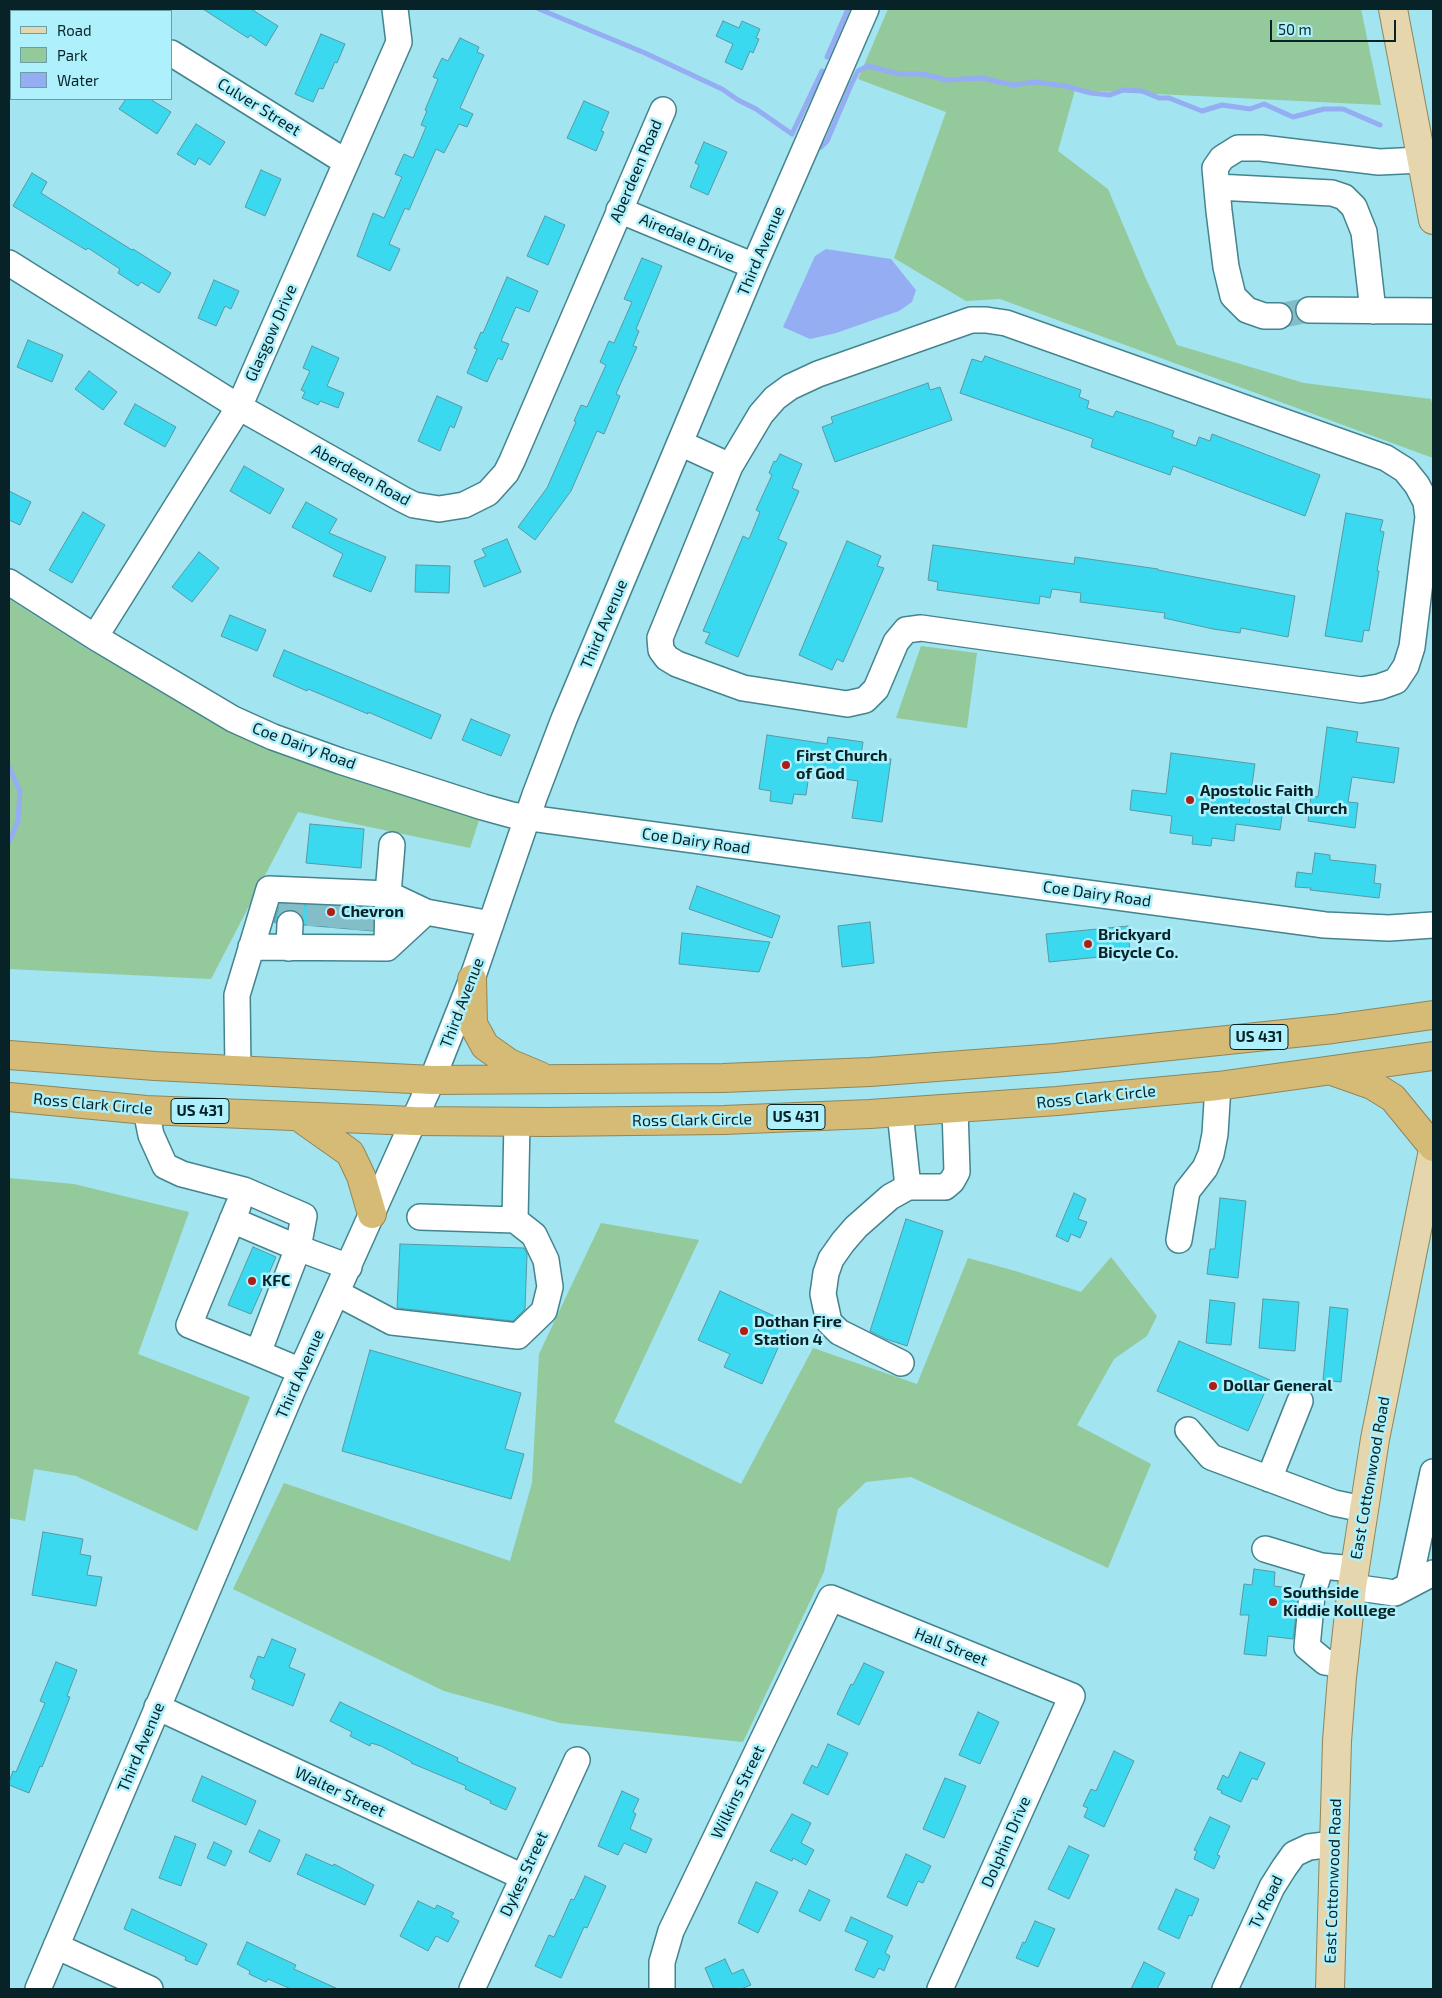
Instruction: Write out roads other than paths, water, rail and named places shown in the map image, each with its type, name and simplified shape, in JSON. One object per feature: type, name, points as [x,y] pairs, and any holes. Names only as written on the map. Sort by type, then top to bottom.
[{"type":"highway","points":[[472,979],[473,1024],[485,1046],[509,1064],[548,1080]]},
{"type":"highway","name":"US 431","points":[[9,1055],[238,1071],[432,1080],[723,1078],[870,1072],[1055,1058],[1175,1046],[1433,1015]]},
{"type":"highway","name":"Ross Clark Circle","points":[[9,1096],[146,1110],[414,1121],[724,1120],[955,1109],[1218,1086],[1433,1056]]},
{"type":"highway","points":[[1331,1070],[1372,1085],[1393,1098],[1433,1146]]},
{"type":"highway","points":[[870,1072],[870,1114]]},
{"type":"highway","points":[[300,1117],[350,1153],[361,1176],[372,1214]]},
{"type":"main road","points":[[1393,9],[1433,220]]},
{"type":"main road","name":"East Cottonwood Road","points":[[1330,1989],[1337,1741],[1343,1664],[1353,1578],[1375,1439],[1433,1150]]},
{"type":"street","name":"Glasgow Drive","points":[[95,637],[239,407],[399,42],[395,9]]},
{"type":"street","name":"Third Avenue","points":[[38,1989],[301,1371],[432,1080],[472,979],[564,719],[754,266],[866,9]]},
{"type":"street","name":"Culver Street","points":[[172,54],[346,162]]},
{"type":"street","name":"Aberdeen Road","points":[[9,263],[239,407],[414,504],[439,509],[451,508],[476,500],[497,484],[512,461],[663,110]]},
{"type":"street","points":[[1279,316],[1264,316],[1247,310],[1234,296],[1226,267],[1217,187],[1216,168],[1222,158],[1238,148],[1261,148],[1379,162],[1421,160]]},
{"type":"street","points":[[1344,197],[1346,159]]},
{"type":"street","points":[[1217,187],[1332,193],[1344,197],[1354,207],[1364,232],[1373,311]]},
{"type":"street","name":"Airedale Drive","points":[[620,210],[754,266]]},
{"type":"street","points":[[1309,310],[1433,311]]},
{"type":"street","points":[[971,320],[1006,323],[1386,458],[1405,470],[1417,485],[1426,502],[1428,516],[1412,647],[1406,666],[1396,681],[1379,688],[1361,690],[921,628],[906,630],[896,642],[876,689],[865,700],[847,704],[743,688],[677,664],[667,658],[661,650],[660,638],[730,466],[761,414],[774,398],[790,387],[818,374],[971,320]]},
{"type":"street","points":[[680,443],[730,466]]},
{"type":"street","name":"Coe Dairy Road","points":[[9,582],[95,637],[233,719],[273,737],[483,807],[528,818],[1325,925],[1389,928],[1433,925]]},
{"type":"street","points":[[387,948],[388,894],[392,844]]},
{"type":"street","points":[[238,1071],[237,995],[269,889],[292,894],[341,898],[388,894],[426,912],[491,924]]},
{"type":"street","points":[[387,948],[426,912]]},
{"type":"street","points":[[252,947],[289,936],[340,938],[387,948]]},
{"type":"street","points":[[1179,1240],[1187,1191],[1205,1168],[1211,1154],[1215,1134],[1218,1086]]},
{"type":"street","points":[[901,1363],[838,1332],[829,1322],[823,1294],[826,1274],[831,1259],[856,1226],[890,1197],[908,1187],[945,1186],[952,1181],[957,1172],[955,1109]]},
{"type":"street","points":[[146,1110],[151,1135],[165,1166],[182,1174],[244,1190],[304,1216],[296,1255],[258,1353]]},
{"type":"street","points":[[900,1112],[908,1187]]},
{"type":"street","points":[[515,1220],[517,1122]]},
{"type":"street","points":[[244,1190],[189,1324],[301,1371]]},
{"type":"street","points":[[337,1293],[392,1322],[518,1336],[544,1311],[550,1287],[546,1260],[534,1235],[515,1220],[420,1217]]},
{"type":"street","points":[[232,1220],[296,1255],[349,1266]]},
{"type":"street","points":[[195,1312],[230,1328],[240,1330],[249,1328],[256,1323],[276,1274],[296,1255]]},
{"type":"street","points":[[1270,1479],[1300,1401]]},
{"type":"street","points":[[1188,1430],[1211,1457],[1334,1503],[1363,1509]]},
{"type":"street","points":[[1410,1584],[1433,1472]]},
{"type":"street","points":[[1265,1548],[1395,1593],[1433,1573]]},
{"type":"street","points":[[1321,1566],[1312,1595],[1307,1647],[1325,1662],[1343,1664]]},
{"type":"street","name":"Hall Street","points":[[831,1598],[1072,1696]]},
{"type":"street","name":"Wilkins Street","points":[[662,1989],[662,1962],[671,1932],[831,1598]]},
{"type":"street","name":"Dolphin Drive","points":[[940,1989],[1072,1696]]},
{"type":"street","name":"Walter Street","points":[[157,1707],[523,1877]]},
{"type":"street","name":"Dykes Street","points":[[472,1989],[577,1760]]},
{"type":"street","name":"Tv Road","points":[[1225,1989],[1272,1887],[1294,1854],[1309,1847],[1333,1844]]},
{"type":"street","points":[[56,1946],[150,1989]]},
{"type":"water","points":[[826,249],[891,259],[916,290],[912,302],[899,311],[836,333],[810,339],[783,327],[815,256]]},
{"type":"waterway","points":[[539,9],[645,53],[722,89],[756,109],[792,134],[822,71]]},
{"type":"waterway","points":[[827,57],[848,9]]},
{"type":"waterway","points":[[821,147],[827,141],[858,71],[868,66],[899,74],[923,74],[947,80],[982,78],[1013,85],[1035,82],[1110,95],[1123,90],[1142,91],[1159,98],[1169,98],[1202,111],[1222,105],[1250,109],[1264,104],[1293,117],[1324,109],[1343,109],[1380,125]]},
{"type":"waterway","points":[[9,767],[20,791],[18,821],[9,842]]},
{"type":"tunnel","points":[[1279,316],[1309,310]]},
{"type":"tunnel","points":[[290,924],[292,899]]},
{"type":"tunnel","points":[[319,901],[319,926]]},
{"type":"tunnel","points":[[340,928],[341,903]]},
{"type":"tunnel","points":[[361,930],[362,905]]},
{"type":"place","name":"First Church of God","points":[[786,765]]},
{"type":"place","name":"Apostolic Faith Pentecostal Church","points":[[1190,800]]},
{"type":"place","name":"Chevron","points":[[331,912]]},
{"type":"place","name":"Brickyard Bicycle Co.","points":[[1088,944]]},
{"type":"place","name":"KFC","points":[[252,1281]]},
{"type":"place","name":"Dothan Fire Station 4","points":[[744,1331]]},
{"type":"place","name":"Dollar General","points":[[1213,1386]]},
{"type":"place","name":"Southside Kiddie Kolllege","points":[[1273,1602]]}]
